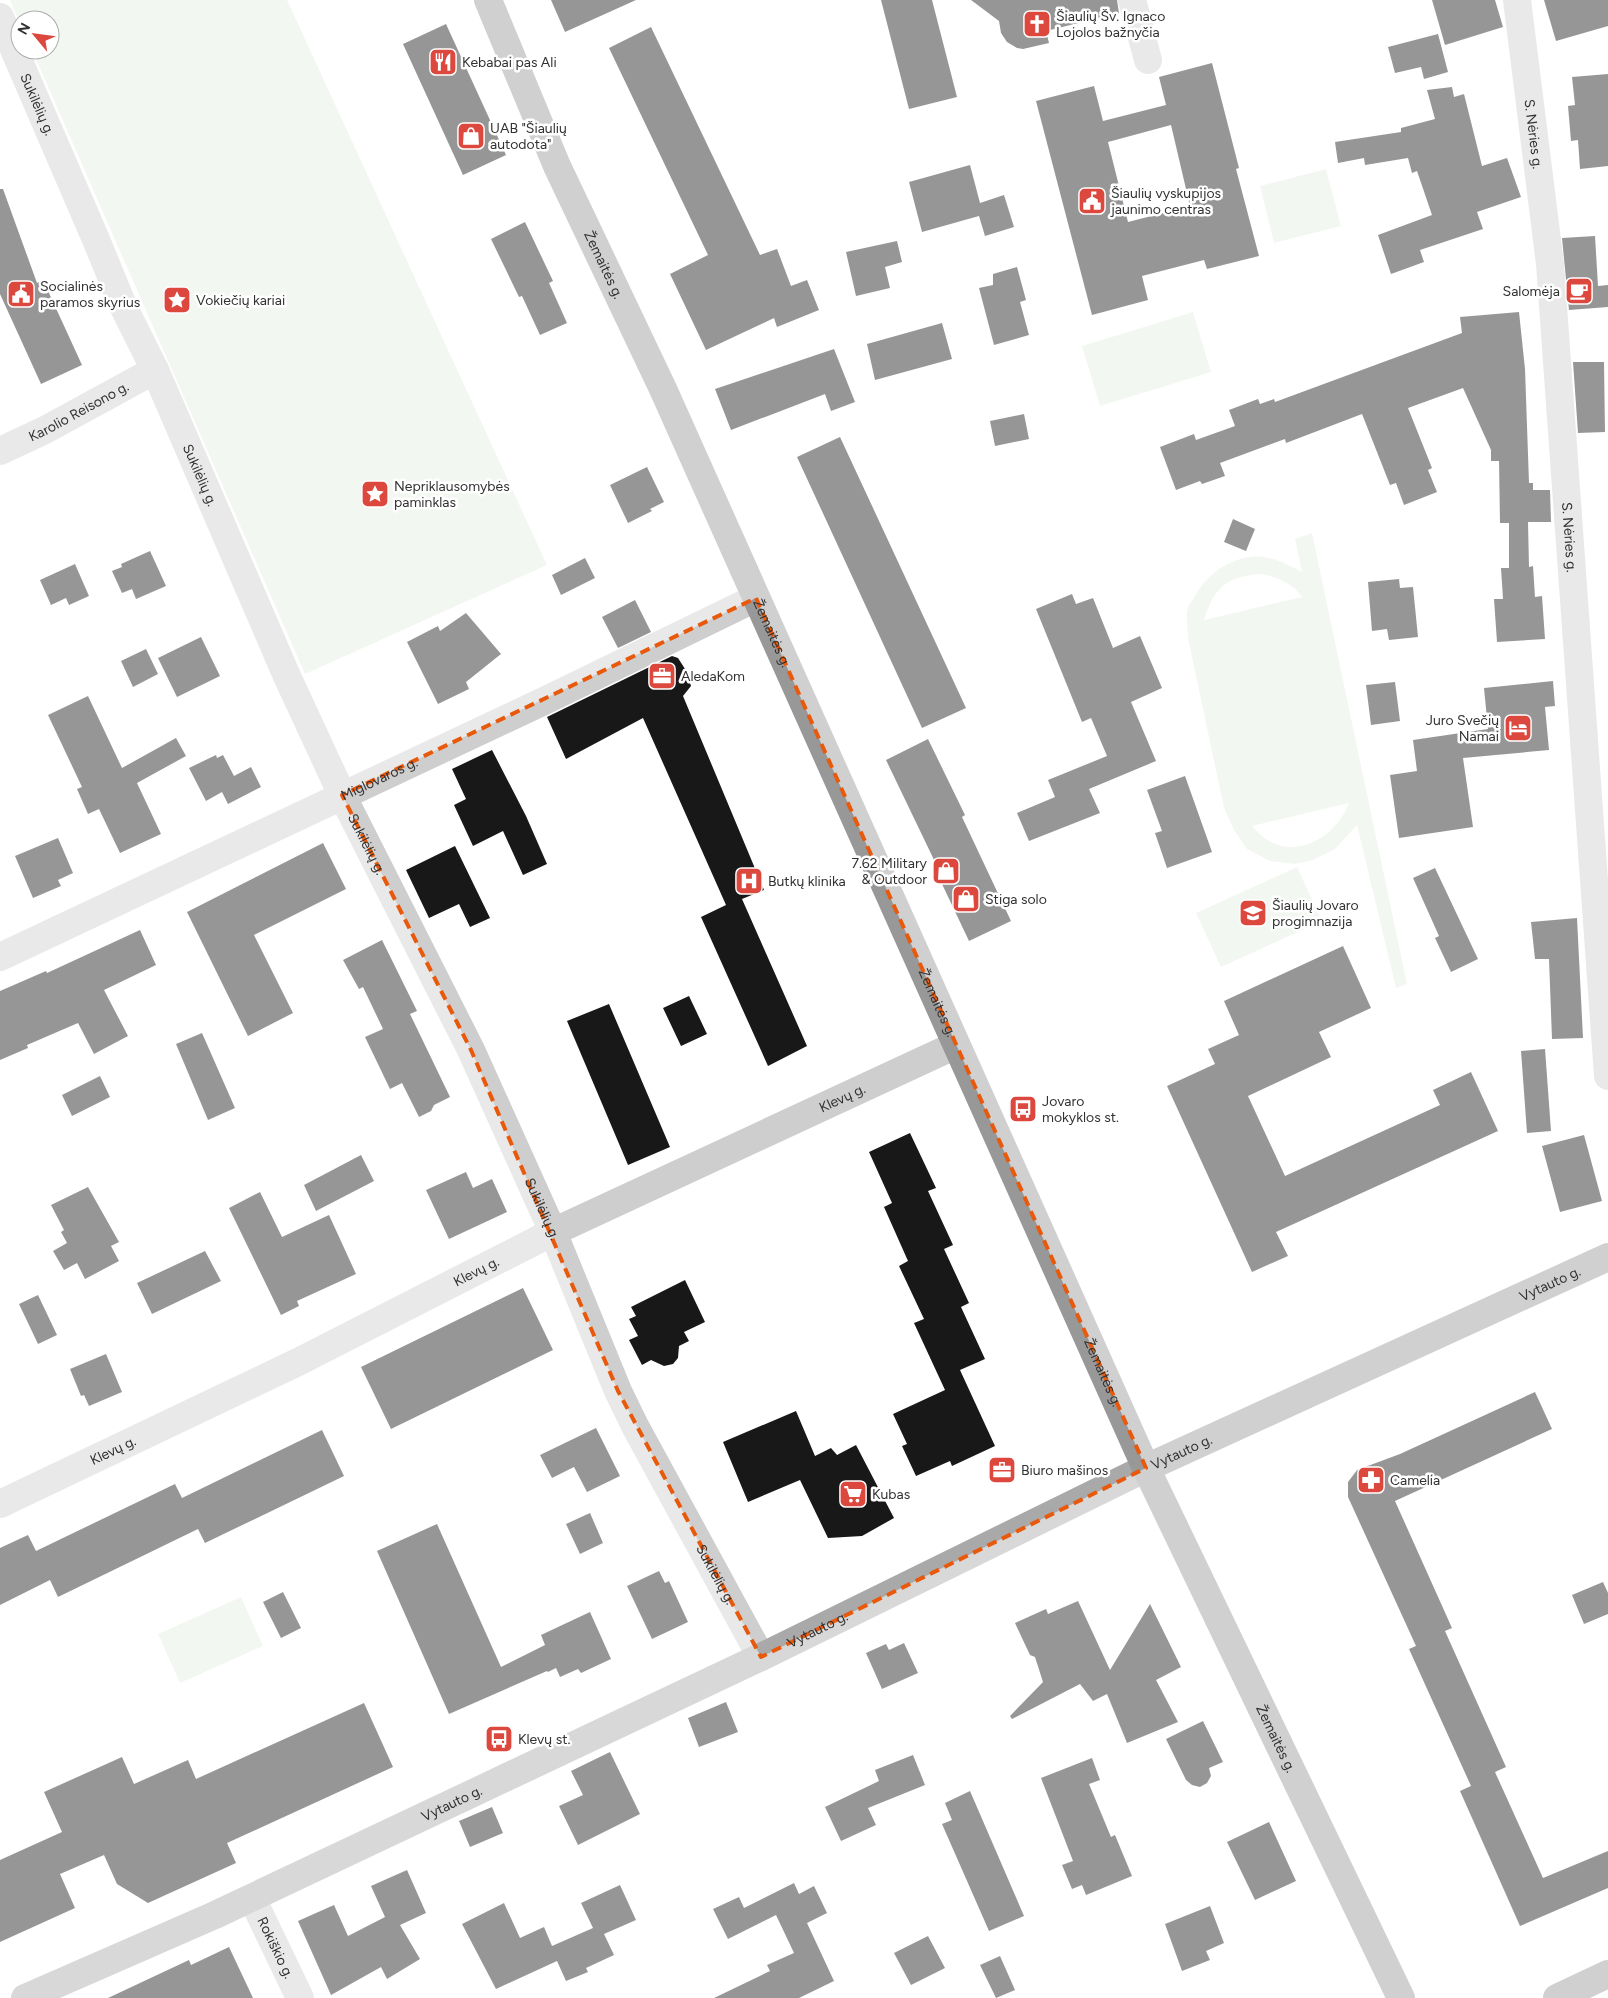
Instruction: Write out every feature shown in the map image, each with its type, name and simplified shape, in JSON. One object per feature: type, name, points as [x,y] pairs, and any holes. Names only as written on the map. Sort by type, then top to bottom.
[{"type":"highway","name":"Žemaitės g.","points":[[488,0],[557,166],[663,389],[1146,1468],[1401,1998]]},
{"type":"highway","name":"Vytauto g.","points":[[1146,1468],[1608,1257]]},
{"type":"highway","points":[[1557,1998],[1608,1974]]},
{"type":"main road","name":"Vytauto g.","points":[[25,1998],[252,1898],[761,1657],[1146,1468]]},
{"type":"street","points":[[1132,0],[1148,60]]},
{"type":"street","name":"S. Nėries g.","points":[[1517,0],[1550,264],[1608,1076]]},
{"type":"street","name":"Sukilėlių g.","points":[[0,17],[124,308],[155,370],[286,674],[342,796],[471,1050],[552,1232],[618,1391],[635,1426],[761,1657]]},
{"type":"street","name":"Karolio Reisono g.","points":[[0,451],[45,430],[155,370]]},
{"type":"street","name":"Miglovaros g.","points":[[0,958],[756,598]]},
{"type":"street","name":"Klevų g.","points":[[0,1504],[298,1362],[552,1232],[956,1045]]},
{"type":"street","name":"Rokiškio g.","points":[[252,1898],[300,1998]]},
{"type":"highlighted area","points":[[756,598],[1146,1468],[761,1657],[618,1391],[471,1050],[342,795]]},
{"type":"shaded area","points":[[10,0],[287,0],[547,565],[305,674],[36,60],[60,60],[60,10],[14,10]]},
{"type":"shaded area","points":[[1326,169],[1341,226],[1274,243],[1260,186]]},
{"type":"shaded area","points":[[1193,312],[1211,372],[1100,406],[1082,346]]},
{"type":"shaded area","points":[[1312,533],[1407,984],[1396,988],[1357,825],[1335,849],[1313,860],[1295,864],[1270,861],[1247,849],[1234,830],[1224,808],[1188,638],[1187,611],[1198,591],[1211,575],[1239,559],[1260,556],[1270,558],[1283,562],[1302,572],[1295,539]],"holes":[[[1262,574],[1285,582],[1302,597],[1204,620],[1212,599],[1224,585],[1240,577]],[[1349,803],[1335,826],[1314,842],[1302,846],[1289,847],[1276,844],[1263,837],[1252,826]]]},
{"type":"shaded area","points":[[1297,867],[1322,921],[1221,967],[1196,913]]},
{"type":"shaded area","points":[[241,1597],[263,1646],[180,1683],[158,1634]]},
{"type":"building","points":[[551,0],[636,0],[565,32]]},
{"type":"building","points":[[881,0],[932,0],[957,97],[909,109]]},
{"type":"building","name":"Šiaulių Šv. Ignaco Lojolos bažnyčia","points":[[971,0],[1117,0],[1119,13],[1046,31],[1049,43],[1023,49],[1007,42],[1001,33],[999,21]]},
{"type":"building","points":[[1432,0],[1495,0],[1503,27],[1445,45]]},
{"type":"building","points":[[1544,0],[1608,0],[1608,26],[1556,41]]},
{"type":"building","points":[[446,24],[506,155],[463,175],[403,44]]},
{"type":"building","points":[[651,27],[760,255],[777,249],[791,286],[807,280],[819,310],[777,327],[774,318],[706,350],[670,274],[708,255],[609,48]]},
{"type":"building","points":[[1438,34],[1448,72],[1424,79],[1421,67],[1395,73],[1388,47]]},
{"type":"building","name":"Šiaulių vyskupijos jaunimo centras","points":[[1212,63],[1239,168],[1236,169],[1259,256],[1207,269],[1204,260],[1142,276],[1148,300],[1092,315],[1036,101],[1094,86],[1103,121],[1166,105],[1159,77]],"holes":[[[1171,125],[1190,206],[1128,222],[1108,142]]]},
{"type":"building","points":[[1608,74],[1608,166],[1580,169],[1578,140],[1571,141],[1568,106],[1575,105],[1572,77]]},
{"type":"building","points":[[1452,87],[1454,97],[1464,94],[1482,166],[1507,158],[1521,197],[1477,212],[1483,229],[1420,250],[1424,262],[1391,274],[1378,235],[1432,215],[1417,171],[1412,173],[1408,158],[1365,165],[1364,158],[1338,163],[1335,142],[1401,132],[1401,128],[1435,119],[1427,90]]},
{"type":"building","points":[[970,165],[980,203],[1004,195],[1014,227],[985,236],[979,216],[922,232],[909,182]]},
{"type":"building","points":[[0,189],[3,189],[37,283],[43,280],[82,365],[41,384],[0,294]]},
{"type":"building","points":[[525,222],[553,281],[549,283],[567,323],[540,335],[522,296],[519,297],[491,239]]},
{"type":"building","points":[[1595,236],[1598,286],[1608,285],[1608,307],[1569,310],[1562,238]]},
{"type":"building","points":[[897,241],[902,262],[885,267],[890,288],[856,296],[846,252]]},
{"type":"building","points":[[1017,267],[1026,300],[1020,302],[1029,335],[994,345],[979,288],[993,285],[993,274]]},
{"type":"building","points":[[1519,312],[1525,369],[1529,483],[1533,483],[1533,490],[1550,490],[1551,522],[1528,522],[1529,567],[1533,566],[1535,597],[1542,596],[1545,639],[1497,642],[1494,599],[1503,599],[1501,568],[1509,568],[1509,523],[1500,523],[1499,461],[1491,461],[1491,450],[1463,388],[1408,408],[1432,468],[1428,470],[1437,492],[1404,505],[1396,483],[1390,485],[1362,414],[1286,443],[1285,439],[1220,463],[1225,476],[1202,484],[1200,481],[1176,490],[1160,447],[1194,434],[1196,440],[1235,426],[1229,410],[1258,399],[1260,404],[1274,399],[1275,402],[1462,333],[1460,317]]},
{"type":"building","points":[[942,323],[952,359],[875,380],[867,344]]},
{"type":"building","points":[[834,349],[855,402],[831,411],[825,394],[731,430],[715,389]]},
{"type":"building","points":[[1573,362],[1604,362],[1605,432],[1578,433]]},
{"type":"building","points":[[1024,414],[1029,439],[995,446],[990,421]]},
{"type":"building","points":[[840,437],[966,708],[922,728],[797,457]]},
{"type":"building","points":[[647,467],[664,502],[650,509],[652,511],[628,523],[610,485]]},
{"type":"building","points":[[1233,519],[1255,529],[1246,551],[1224,542]]},
{"type":"building","points":[[150,551],[166,586],[136,599],[132,589],[122,593],[112,571],[122,567],[121,564]]},
{"type":"building","points":[[585,558],[595,578],[561,595],[552,575]]},
{"type":"building","points":[[75,564],[89,596],[69,605],[66,598],[51,605],[40,580]]},
{"type":"building","points":[[1399,579],[1400,588],[1413,587],[1418,637],[1389,640],[1387,629],[1372,631],[1368,582]]},
{"type":"building","points":[[1072,594],[1076,604],[1093,598],[1113,648],[1140,636],[1162,688],[1131,702],[1156,761],[1089,789],[1100,813],[1029,841],[1017,813],[1055,797],[1048,780],[1107,756],[1091,718],[1082,722],[1036,609]]},
{"type":"building","points":[[635,600],[651,632],[618,648],[602,617]]},
{"type":"building","points":[[466,613],[501,654],[466,682],[469,689],[438,704],[407,642],[438,626],[440,631]]},
{"type":"building","points":[[201,637],[220,676],[177,697],[158,658]]},
{"type":"building","points":[[146,649],[158,674],[133,687],[121,661]]},
{"type":"building","points":[[672,656],[678,658],[687,672],[691,686],[683,696],[764,890],[742,899],[807,1046],[768,1066],[701,917],[726,905],[643,718],[566,759],[547,717]]},
{"type":"building","points":[[1553,681],[1555,706],[1545,707],[1549,750],[1463,758],[1473,827],[1399,838],[1390,775],[1417,771],[1413,740],[1488,729],[1484,688]]},
{"type":"building","points":[[1395,682],[1400,721],[1371,725],[1366,685]]},
{"type":"building","points":[[88,696],[122,768],[176,738],[186,756],[137,783],[161,834],[120,853],[99,809],[88,814],[77,789],[82,787],[48,715]]},
{"type":"building","points":[[928,739],[965,815],[962,817],[1011,921],[969,941],[933,865],[936,864],[886,760]]},
{"type":"building","points":[[492,750],[526,816],[547,864],[523,875],[503,831],[473,846],[454,805],[466,799],[452,769]]},
{"type":"building","points":[[216,755],[217,758],[223,755],[234,776],[251,767],[261,787],[228,804],[222,792],[206,801],[189,768]]},
{"type":"building","points":[[1185,776],[1212,852],[1167,868],[1155,833],[1162,831],[1147,790]]},
{"type":"building","points":[[58,838],[73,873],[58,880],[61,886],[33,898],[15,856]]},
{"type":"building","points":[[323,843],[346,889],[254,935],[293,1013],[248,1036],[187,912]]},
{"type":"building","points":[[455,846],[490,918],[470,927],[459,904],[429,918],[406,870]]},
{"type":"building","points":[[1435,868],[1478,959],[1451,972],[1435,938],[1439,936],[1413,878]]},
{"type":"building","points":[[1577,918],[1583,1038],[1552,1039],[1549,959],[1535,959],[1531,922]]},
{"type":"building","points":[[140,930],[156,965],[104,990],[128,1036],[94,1054],[78,1023],[27,1045],[28,1048],[0,1060],[0,991],[46,971],[47,973]]},
{"type":"building","points":[[382,940],[417,1011],[410,1014],[450,1097],[434,1105],[431,1111],[419,1117],[402,1083],[390,1089],[365,1037],[383,1029],[363,987],[359,989],[343,960]]},
{"type":"building","points":[[1343,946],[1371,1008],[1319,1032],[1331,1057],[1248,1096],[1285,1176],[1440,1105],[1433,1090],[1471,1072],[1498,1131],[1276,1232],[1288,1256],[1252,1272],[1167,1086],[1215,1064],[1208,1049],[1239,1035],[1224,1001]]},
{"type":"building","points":[[689,996],[707,1034],[681,1046],[663,1008]]},
{"type":"building","points":[[609,1004],[670,1147],[628,1165],[567,1021]]},
{"type":"building","points":[[202,1033],[235,1108],[208,1120],[176,1044]]},
{"type":"building","points":[[1545,1049],[1551,1131],[1527,1133],[1521,1051]]},
{"type":"building","points":[[100,1076],[110,1097],[72,1116],[62,1095]]},
{"type":"building","points":[[910,1133],[936,1188],[928,1191],[953,1245],[944,1249],[969,1303],[961,1307],[985,1359],[960,1370],[995,1446],[952,1466],[950,1461],[916,1476],[902,1446],[907,1444],[893,1414],[945,1390],[914,1323],[924,1319],[899,1266],[908,1261],[884,1207],[892,1203],[869,1152]]},
{"type":"building","points":[[1584,1135],[1602,1201],[1560,1212],[1542,1146]]},
{"type":"building","points":[[361,1155],[374,1181],[316,1211],[304,1185]]},
{"type":"building","points":[[466,1172],[473,1188],[492,1179],[507,1212],[449,1239],[426,1190]]},
{"type":"building","points":[[88,1187],[119,1242],[111,1246],[119,1261],[85,1279],[77,1263],[64,1270],[53,1251],[67,1243],[61,1232],[64,1230],[51,1205]]},
{"type":"building","points":[[260,1192],[282,1237],[329,1215],[356,1274],[297,1301],[299,1306],[281,1315],[229,1208]]},
{"type":"building","points":[[205,1251],[221,1281],[152,1314],[137,1283]]},
{"type":"building","points":[[685,1280],[705,1322],[684,1332],[689,1341],[679,1346],[678,1358],[673,1364],[664,1366],[651,1360],[642,1365],[629,1340],[638,1336],[629,1319],[636,1316],[631,1307]]},
{"type":"building","points":[[523,1288],[553,1350],[391,1429],[361,1367]]},
{"type":"building","points":[[38,1295],[57,1335],[38,1344],[19,1304]]},
{"type":"building","points":[[106,1354],[122,1392],[89,1406],[84,1395],[81,1396],[70,1369]]},
{"type":"building","points":[[1535,1392],[1552,1429],[1395,1501],[1452,1628],[1445,1631],[1506,1767],[1495,1772],[1543,1878],[1608,1851],[1608,1888],[1520,1926],[1460,1791],[1471,1786],[1409,1649],[1416,1646],[1348,1497],[1348,1482],[1357,1470],[1400,1454]]},
{"type":"building","points":[[796,1411],[815,1456],[831,1448],[837,1455],[856,1445],[894,1518],[862,1536],[828,1538],[800,1480],[748,1502],[723,1442]]},
{"type":"building","points":[[596,1428],[620,1476],[587,1492],[574,1467],[552,1478],[540,1455]]},
{"type":"building","points":[[322,1430],[344,1476],[205,1543],[198,1529],[58,1597],[50,1580],[0,1605],[0,1548],[28,1535],[36,1551],[175,1484],[182,1498]]},
{"type":"building","points":[[590,1513],[603,1543],[580,1554],[566,1524]]},
{"type":"building","points":[[437,1524],[501,1667],[545,1645],[541,1635],[590,1612],[611,1659],[581,1673],[578,1669],[560,1677],[556,1668],[547,1671],[449,1714],[377,1551]]},
{"type":"building","points":[[659,1571],[665,1583],[669,1581],[688,1622],[652,1639],[627,1586]]},
{"type":"building","points":[[1603,1582],[1608,1593],[1608,1614],[1584,1624],[1572,1595]]},
{"type":"building","points":[[283,1592],[301,1628],[281,1638],[263,1602]]},
{"type":"building","points":[[1078,1601],[1110,1670],[1150,1604],[1181,1667],[1156,1680],[1178,1722],[1127,1743],[1107,1694],[1093,1701],[1080,1684],[1012,1719],[1010,1716],[1043,1682],[1035,1657],[1030,1655],[1015,1623],[1046,1609],[1048,1614]]},
{"type":"building","points":[[904,1643],[918,1673],[882,1689],[866,1653],[886,1644],[889,1650]]},
{"type":"building","points":[[726,1702],[738,1732],[699,1747],[688,1718]]},
{"type":"building","points":[[364,1703],[393,1767],[227,1843],[236,1863],[148,1903],[117,1884],[104,1855],[60,1874],[75,1908],[0,1942],[0,1860],[62,1832],[44,1792],[122,1757],[134,1784],[188,1760],[196,1779]]},
{"type":"building","points":[[1203,1721],[1223,1762],[1209,1768],[1211,1776],[1207,1783],[1200,1787],[1192,1785],[1186,1780],[1166,1739]]},
{"type":"building","points":[[610,1752],[640,1814],[578,1845],[559,1806],[583,1795],[571,1771]]},
{"type":"building","points":[[913,1755],[925,1785],[868,1808],[876,1825],[841,1841],[825,1807],[879,1781],[875,1770]]},
{"type":"building","points":[[1092,1758],[1100,1780],[1089,1784],[1111,1837],[1115,1835],[1132,1876],[1086,1895],[1082,1885],[1072,1889],[1062,1865],[1073,1861],[1041,1778]]},
{"type":"building","points":[[970,1791],[1024,1916],[989,1931],[942,1824],[952,1820],[945,1803]]},
{"type":"building","points":[[492,1807],[503,1833],[470,1847],[459,1821]]},
{"type":"building","points":[[1269,1822],[1296,1881],[1255,1900],[1227,1842]]},
{"type":"building","points":[[407,1870],[426,1913],[400,1925],[420,1959],[387,1979],[381,1967],[331,1995],[298,1921],[334,1905],[348,1936],[385,1917],[371,1886]]},
{"type":"building","points":[[794,1883],[799,1894],[814,1886],[827,1913],[807,1923],[834,1981],[799,1998],[714,1998],[770,1971],[767,1965],[794,1953],[776,1915],[728,1939],[713,1909],[739,1897],[744,1908]]},
{"type":"building","points":[[620,1885],[636,1920],[604,1934],[614,1955],[586,1968],[588,1972],[566,1981],[557,1961],[496,1989],[462,1924],[504,1903],[520,1938],[544,1927],[552,1946],[593,1928],[581,1903]]},
{"type":"building","points":[[1210,1906],[1224,1943],[1206,1951],[1210,1960],[1182,1971],[1165,1924]]},
{"type":"building","points":[[928,1936],[945,1968],[911,1985],[894,1953]]},
{"type":"building","points":[[229,1947],[253,1998],[108,1998],[189,1960],[191,1965]]},
{"type":"building","points":[[1000,1956],[1015,1990],[996,1998],[980,1965]]},
{"type":"place","name":"Šiaulių Šv. Ignaco Lojolos bažnyčia","points":[[1037,24]]},
{"type":"place","name":"Kebabai pas Ali","points":[[443,62]]},
{"type":"place","name":"UAB \"Šiaulių autodota\"","points":[[471,136]]},
{"type":"place","name":"Šiaulių vyskupijos jaunimo centras","points":[[1092,201]]},
{"type":"place","name":"Salomėja","points":[[1579,291]]},
{"type":"place","name":"Socialinės paramos skyrius","points":[[21,294]]},
{"type":"place","name":"Vokiečių kariai","points":[[177,300]]},
{"type":"place","name":"Nepriklausomybės paminklas","points":[[375,494]]},
{"type":"place","name":"AledaKom","points":[[662,676]]},
{"type":"place","name":"Juro Svečių Namai","points":[[1518,728]]},
{"type":"place","name":"7.62 Military & Outdoor","points":[[946,871]]},
{"type":"place","name":"Butkų klinika","points":[[749,881]]},
{"type":"place","name":"Stiga solo","points":[[966,899]]},
{"type":"place","name":"Šiaulių Jovaro progimnazija","points":[[1253,913]]},
{"type":"place","name":"Jovaro mokyklos st.","points":[[1023,1109]]},
{"type":"place","name":"Biuro mašinos","points":[[1002,1470]]},
{"type":"place","name":"Camelia","points":[[1371,1480]]},
{"type":"place","name":"Kubas","points":[[853,1494]]},
{"type":"place","name":"Klevų st.","points":[[499,1739]]}]
